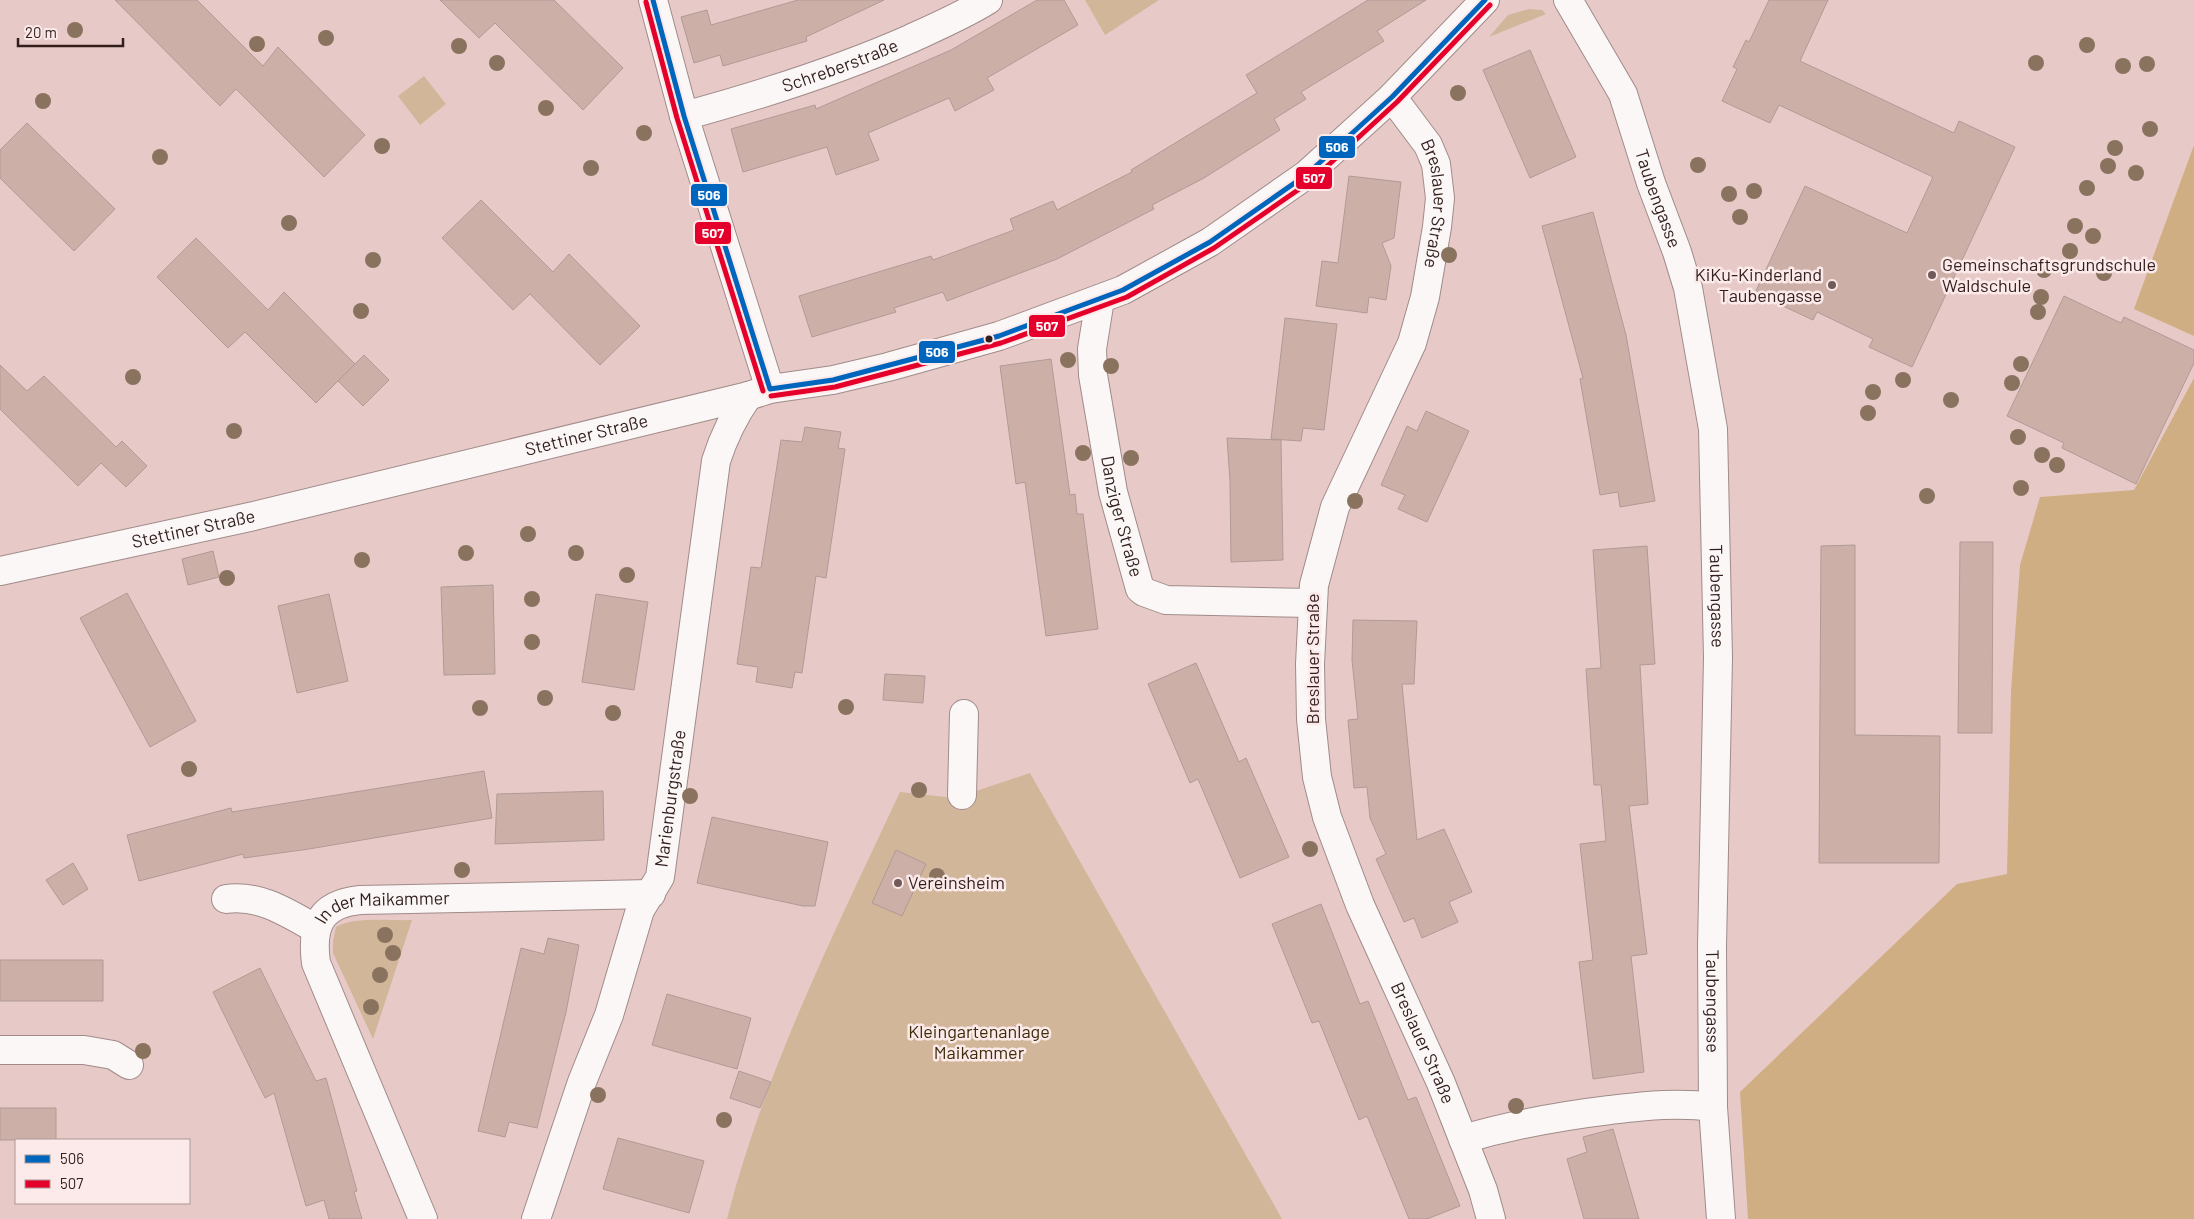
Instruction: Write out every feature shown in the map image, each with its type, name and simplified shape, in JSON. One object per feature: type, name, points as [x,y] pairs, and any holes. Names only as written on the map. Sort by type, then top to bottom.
[{"type":"street","points":[[653,0],[759,393]]},
{"type":"street","name":"Schreberstraße","points":[[684,116],[787,87],[874,55],[935,28],[988,0]]},
{"type":"street","name":"Stettiner Straße","points":[[0,571],[263,514],[759,393],[832,380],[897,365],[999,336],[1100,300],[1210,242],[1306,175],[1392,97],[1485,0]]},
{"type":"street","name":"Taubengasse","points":[[1568,0],[1623,94],[1651,183],[1677,252],[1688,288],[1713,429],[1718,658],[1712,946],[1713,1107],[1721,1219]]},
{"type":"street","name":"Breslauer Straße","points":[[1392,97],[1428,145],[1436,164],[1440,198],[1437,227],[1425,297],[1412,343],[1335,507],[1314,585],[1312,603],[1311,719],[1318,777],[1327,817],[1360,906],[1441,1083],[1483,1190],[1490,1219]]},
{"type":"street","name":"Danziger Straße","points":[[1100,300],[1092,349],[1093,375],[1113,492],[1140,589],[1166,600],[1312,603]]},
{"type":"street","name":"Marienburgstraße","points":[[536,1219],[582,1082],[609,1015],[640,910],[660,877],[716,461],[732,419],[759,393]]},
{"type":"street","points":[[954,717],[962,795]]},
{"type":"street","name":"In der Maikammer","points":[[423,1219],[316,963],[313,944],[320,919],[342,902],[360,900],[650,894]]},
{"type":"street","points":[[226,899],[240,897],[259,900],[316,929]]},
{"type":"street","points":[[0,1050],[84,1050],[113,1055],[129,1065]]},
{"type":"street","points":[[1463,1139],[1505,1127],[1593,1112],[1663,1104],[1713,1107]]},
{"type":"green space","points":[[1085,0],[1159,0],[1105,35]]},
{"type":"green space","points":[[1529,9],[1542,10],[1546,14],[1489,37],[1508,15]]},
{"type":"green space","points":[[424,76],[446,104],[420,125],[398,96]]},
{"type":"green space","name":"Kleingartenanlage Maikammer","points":[[1030,773],[1282,1219],[727,1219],[761,1109],[781,1055],[803,1002],[900,792],[955,798]]},
{"type":"green space","points":[[362,920],[412,920],[373,1039],[333,953],[336,927]]},
{"type":"shaded area","points":[[2194,145],[2194,336],[2134,309]]},
{"type":"shaded area","points":[[2194,378],[2194,1219],[1748,1219],[1740,1092],[1957,884],[2007,874],[2011,691],[2020,565],[2040,497],[2134,490]]},
{"type":"building","points":[[115,0],[197,0],[263,66],[278,47],[365,135],[324,177],[236,89],[220,106]]},
{"type":"building","points":[[440,0],[554,0],[623,68],[583,110],[495,23],[479,38]]},
{"type":"building","points":[[798,0],[884,0],[806,37],[807,41],[723,66],[720,55],[694,63],[681,17],[707,10],[711,25]]},
{"type":"building","points":[[1037,0],[1064,0],[1078,25],[987,78],[994,90],[955,111],[949,98],[868,133],[879,160],[836,175],[827,147],[743,172],[731,129],[815,105],[816,109],[951,50]]},
{"type":"building","points":[[1368,0],[1426,0],[1377,31],[1384,41],[1301,92],[1306,99],[1274,119],[1280,130],[1204,178],[1152,205],[1154,209],[1057,259],[947,301],[943,292],[894,308],[896,312],[812,337],[799,296],[931,256],[933,260],[1014,230],[1010,219],[1053,201],[1057,210],[1132,172],[1131,170],[1257,93],[1246,75]]},
{"type":"building","points":[[1769,0],[1828,0],[1800,61],[1954,133],[1959,121],[2015,147],[1912,367],[1869,347],[1873,339],[1817,312],[1813,320],[1755,293],[1805,186],[1907,233],[1933,177],[1779,105],[1770,123],[1722,101],[1737,69],[1733,67],[1746,40],[1749,42]]},
{"type":"building","points":[[1530,50],[1576,157],[1530,178],[1483,70]]},
{"type":"building","points":[[27,123],[115,209],[74,251],[0,178],[0,150]]},
{"type":"building","points":[[1349,176],[1401,182],[1394,238],[1382,243],[1391,266],[1386,300],[1369,297],[1367,313],[1316,306],[1322,261],[1338,263]]},
{"type":"building","points":[[481,200],[553,272],[569,254],[640,326],[600,365],[530,294],[513,310],[442,238]]},
{"type":"building","points":[[1593,212],[1626,335],[1655,501],[1620,507],[1618,492],[1600,495],[1580,379],[1583,378],[1542,226]]},
{"type":"building","points":[[196,238],[268,310],[284,292],[355,364],[316,403],[245,332],[228,348],[157,277]]},
{"type":"building","points":[[2064,296],[2121,323],[2124,317],[2194,350],[2194,363],[2136,484],[2062,448],[2064,443],[2007,416]]},
{"type":"building","points":[[1285,318],[1337,324],[1324,430],[1303,428],[1301,441],[1271,439]]},
{"type":"building","points":[[364,355],[389,380],[363,406],[338,381]]},
{"type":"building","points":[[1051,359],[1070,495],[1075,494],[1077,514],[1083,514],[1098,629],[1046,636],[1025,482],[1016,484],[1000,366]]},
{"type":"building","points":[[0,365],[27,391],[44,376],[116,447],[122,441],[147,466],[126,487],[101,463],[78,486],[0,409]]},
{"type":"building","points":[[1426,411],[1469,431],[1427,522],[1398,509],[1405,495],[1381,485],[1407,426],[1417,431]]},
{"type":"building","points":[[805,427],[841,432],[838,448],[845,449],[826,578],[816,576],[802,673],[795,672],[792,688],[756,682],[758,667],[737,664],[751,567],[761,568],[781,440],[802,442]]},
{"type":"building","points":[[1227,438],[1281,440],[1283,560],[1231,562],[1230,481]]},
{"type":"building","points":[[1960,542],[1993,542],[1992,733],[1958,733]]},
{"type":"building","points":[[1855,545],[1855,735],[1940,736],[1939,863],[1819,863],[1821,546]]},
{"type":"building","points":[[1647,546],[1655,664],[1640,665],[1648,804],[1629,806],[1647,954],[1631,956],[1644,1072],[1593,1079],[1579,962],[1593,960],[1580,844],[1606,841],[1601,785],[1594,785],[1586,669],[1601,668],[1593,550]]},
{"type":"building","points":[[213,551],[219,577],[188,585],[182,559]]},
{"type":"building","points":[[493,585],[495,674],[444,675],[441,587]]},
{"type":"building","points":[[127,593],[196,721],[150,747],[80,618]]},
{"type":"building","points":[[329,594],[348,681],[297,693],[278,606]]},
{"type":"building","points":[[596,594],[648,602],[634,690],[582,682]]},
{"type":"building","points":[[1353,620],[1417,621],[1414,684],[1402,684],[1417,840],[1444,829],[1472,892],[1449,902],[1458,922],[1422,938],[1414,918],[1404,922],[1376,859],[1386,854],[1370,818],[1367,787],[1354,788],[1348,720],[1358,719],[1352,660]]},
{"type":"building","points":[[1196,663],[1239,762],[1246,758],[1289,857],[1240,878],[1198,779],[1190,783],[1148,684]]},
{"type":"building","points":[[885,674],[925,676],[923,703],[883,700]]},
{"type":"building","points":[[484,771],[492,818],[309,849],[244,858],[243,854],[139,881],[127,835],[231,808],[232,812]]},
{"type":"building","points":[[603,791],[604,840],[495,844],[497,794]]},
{"type":"building","points":[[712,817],[828,842],[815,906],[803,906],[697,883]]},
{"type":"building","name":"Vereinsheim","points":[[896,850],[926,864],[902,916],[872,903]]},
{"type":"building","points":[[73,863],[88,889],[63,905],[46,880]]},
{"type":"building","points":[[1321,904],[1360,1004],[1368,1001],[1408,1100],[1416,1097],[1460,1206],[1427,1219],[1409,1219],[1367,1116],[1359,1120],[1319,1021],[1312,1023],[1272,924]]},
{"type":"building","points":[[548,938],[579,945],[566,1012],[537,1128],[509,1122],[505,1137],[478,1131],[521,948],[544,954]]},
{"type":"building","points":[[0,960],[103,960],[103,1001],[0,1001]]},
{"type":"building","points":[[260,968],[316,1081],[326,1078],[357,1191],[354,1192],[362,1219],[329,1219],[324,1200],[306,1206],[274,1093],[265,1098],[213,992]]},
{"type":"building","points":[[667,994],[751,1018],[737,1069],[652,1045]]},
{"type":"building","points":[[739,1071],[771,1082],[760,1108],[730,1098]]},
{"type":"building","points":[[0,1108],[56,1108],[56,1139],[0,1140]]},
{"type":"building","points":[[1613,1129],[1639,1219],[1584,1219],[1567,1159],[1587,1152],[1583,1137]]},
{"type":"building","points":[[618,1138],[704,1161],[689,1213],[603,1189]]},
{"type":"transit line","name":"506","points":[[653,0],[684,116],[770,389]]},
{"type":"transit line","name":"506","points":[[770,389],[833,380],[999,336],[1123,290],[1210,242],[1306,175],[1392,97],[1485,0]]},
{"type":"transit line","name":"507","points":[[646,2],[677,118],[763,391]]},
{"type":"transit line","name":"507","points":[[771,396],[835,387],[1001,343],[1127,297],[1214,248],[1311,181],[1397,102],[1490,5]]},
{"type":"place","name":"Gemeinschaftsgrundschule Waldschule","points":[[1932,275]]},
{"type":"place","name":"KiKu-Kinderland Taubengasse","points":[[1832,285]]},
{"type":"place","name":"Vereinsheim","points":[[898,883]]}]
